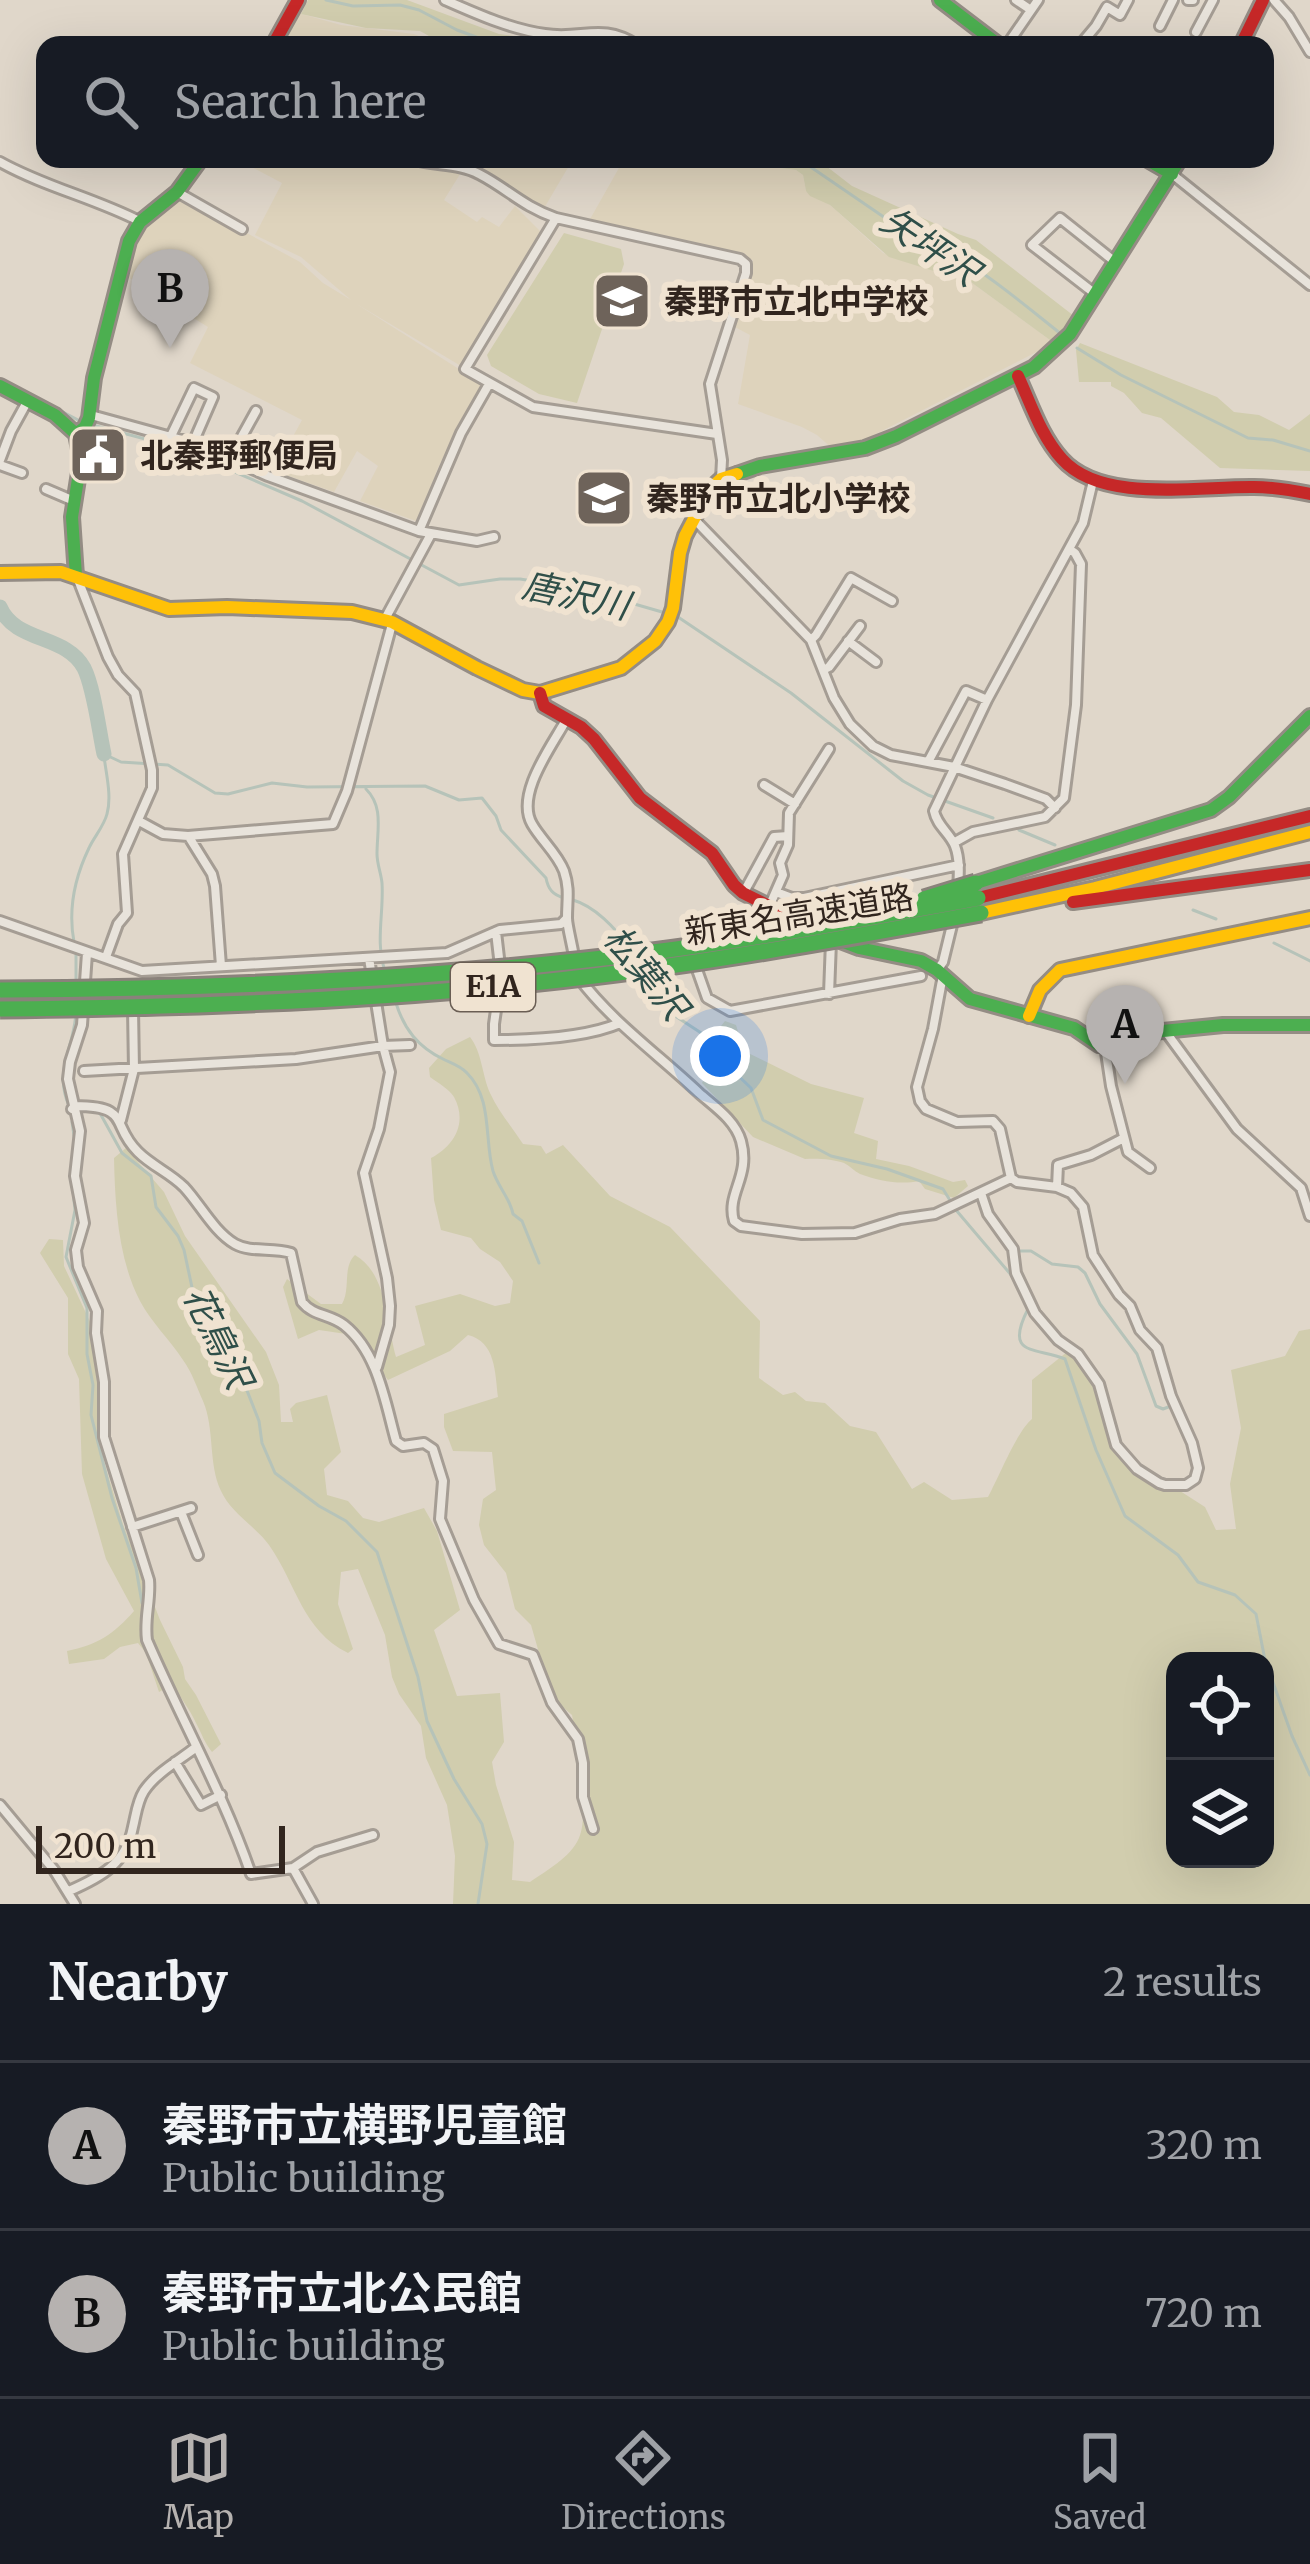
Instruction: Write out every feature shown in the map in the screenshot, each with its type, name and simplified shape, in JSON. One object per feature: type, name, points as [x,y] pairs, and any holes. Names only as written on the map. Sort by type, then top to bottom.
[{"type":"main road","points":[[277,36],[298,0]]},
{"type":"main road","points":[[940,0],[990,36]]},
{"type":"main road","points":[[1245,36],[1263,0]]},
{"type":"main road","points":[[76,576],[71,531],[85,423],[129,241],[140,222],[177,192],[194,168]]},
{"type":"main road","points":[[0,573],[51,571],[76,576],[169,609],[352,611],[389,621],[523,690],[540,693],[621,668],[655,640],[670,615],[680,553],[693,518],[721,479],[760,466],[865,448],[1034,367],[1070,334],[1175,168]]},
{"type":"main road","points":[[1018,376],[1053,448],[1075,472],[1094,481],[1310,494]]},
{"type":"main road","points":[[0,386],[67,424],[85,423]]},
{"type":"main road","points":[[540,693],[544,706],[594,739],[626,783],[656,812],[712,853],[743,893],[772,900],[831,938],[921,961],[970,999],[1074,1028],[1105,1046],[1143,1033],[1222,1024],[1310,1025]]},
{"type":"main road","points":[[978,898],[1210,810],[1310,716]]},
{"type":"main road","name":"新東名高速道路","points":[[0,1009],[448,991],[741,956],[1310,816]]},
{"type":"main road","name":"新東名高速道路","points":[[0,990],[346,982],[649,953],[978,898],[1095,888],[1310,832]]},
{"type":"main road","points":[[978,898],[1310,870]]},
{"type":"main road","points":[[1029,1016],[1036,993],[1060,970],[1310,918]]},
{"type":"street","points":[[445,0],[502,24],[546,34],[613,32],[620,36]]},
{"type":"street","points":[[1016,0],[1031,10]]},
{"type":"street","points":[[1010,36],[1038,0]]},
{"type":"street","points":[[1087,36],[1107,7],[1120,15],[1128,0]]},
{"type":"street","points":[[1160,26],[1173,0]]},
{"type":"street","points":[[1196,32],[1213,0]]},
{"type":"street","points":[[1274,0],[1310,52]]},
{"type":"street","points":[[0,162],[49,187],[140,222]]},
{"type":"street","points":[[464,168],[535,211],[746,264],[710,384],[721,479]]},
{"type":"street","points":[[1177,168],[1310,284]]},
{"type":"street","points":[[177,192],[242,229]]},
{"type":"street","points":[[556,218],[465,369],[533,407],[717,434]]},
{"type":"street","points":[[1094,293],[1032,244],[1060,218],[1114,261]]},
{"type":"street","points":[[419,531],[461,433],[489,385]]},
{"type":"street","points":[[171,436],[194,388],[213,397],[194,443]]},
{"type":"street","points":[[22,473],[0,462],[29,399]]},
{"type":"street","points":[[230,458],[256,411]]},
{"type":"street","points":[[85,423],[194,443],[268,476],[419,531],[477,541],[494,537]]},
{"type":"street","points":[[1010,1178],[1000,1129],[993,1121],[957,1122],[926,1109],[916,1087],[933,1029],[934,974],[943,962],[952,931],[959,885],[955,842],[934,811],[987,700],[1083,523],[1094,481]]},
{"type":"street","points":[[46,489],[74,501]]},
{"type":"street","points":[[693,518],[811,640],[834,698],[850,724],[873,746],[891,755],[954,767],[1046,800],[1055,808]]},
{"type":"street","points":[[139,821],[163,834],[188,836],[329,826],[337,821],[389,621],[431,534]]},
{"type":"street","points":[[955,842],[973,832],[1045,817],[1064,798],[1076,705],[1082,564],[1069,549]]},
{"type":"street","points":[[76,576],[108,657],[135,693],[152,770],[152,788],[123,854],[127,913],[106,957]]},
{"type":"street","points":[[811,640],[851,578],[892,601]]},
{"type":"street","points":[[823,670],[830,668],[860,626]]},
{"type":"street","points":[[848,641],[876,662]]},
{"type":"street","points":[[928,762],[966,691],[987,700]]},
{"type":"street","points":[[0,921],[132,968],[157,970],[447,953],[496,932],[560,924],[570,902],[563,869],[531,823],[526,804],[530,787],[567,719]]},
{"type":"street","points":[[829,749],[790,813],[780,863],[783,874],[772,900],[804,898],[959,865]]},
{"type":"street","points":[[764,785],[795,804]]},
{"type":"street","points":[[188,836],[212,874],[221,966]]},
{"type":"street","points":[[743,893],[774,837],[788,836]]},
{"type":"street","points":[[566,919],[572,930],[577,976],[620,1023],[737,1129],[745,1167],[732,1212],[741,1226],[802,1234],[855,1233],[935,1214],[1010,1178],[1071,1192],[1088,1220],[1093,1256],[1156,1348],[1192,1443],[1198,1468],[1195,1479],[1186,1485],[1159,1483],[1137,1469],[1116,1445],[1099,1384],[1078,1354],[1058,1340],[1035,1313],[1016,1273],[1014,1252],[988,1214],[981,1193]]},
{"type":"street","points":[[496,932],[501,975],[494,1040],[542,1038],[620,1023]]},
{"type":"street","points":[[830,994],[831,938]]},
{"type":"street","points":[[688,943],[707,998],[730,1011],[934,974]]},
{"type":"street","points":[[84,952],[82,1025],[68,1079],[81,1143],[75,1176],[84,1223],[76,1250],[78,1267],[98,1311],[95,1333],[104,1382],[104,1437],[149,1580],[147,1640],[220,1795],[251,1874],[292,1868],[317,1852],[373,1835]]},
{"type":"street","points":[[372,958],[390,1072],[380,1129],[364,1173],[390,1306],[376,1368]]},
{"type":"street","points":[[121,1120],[134,1069],[132,968]]},
{"type":"street","points":[[1166,1032],[1237,1129],[1301,1188],[1310,1216]]},
{"type":"street","points":[[84,1071],[316,1058],[410,1046]]},
{"type":"street","points":[[1105,1046],[1128,1152],[1150,1168]]},
{"type":"street","points":[[73,1108],[98,1106],[121,1120],[135,1149],[180,1183],[233,1243],[291,1253],[306,1308],[344,1324],[376,1368],[396,1441],[403,1446],[424,1442],[433,1449],[443,1481],[440,1519],[474,1600],[499,1644],[533,1655],[552,1703],[576,1733],[583,1763],[583,1797],[593,1829]]},
{"type":"street","points":[[1057,1187],[1058,1165],[1124,1138]]},
{"type":"street","points":[[132,1527],[186,1510],[198,1556]]},
{"type":"street","points":[[69,1891],[115,1865],[127,1851],[145,1790],[195,1748]]},
{"type":"street","points":[[175,1762],[201,1805],[220,1795]]},
{"type":"street","points":[[0,1805],[75,1904]]},
{"type":"street","points":[[292,1868],[313,1904]]},
{"type":"shaded area","points":[[308,0],[407,0],[513,36],[429,36],[301,14]]},
{"type":"shaded area","points":[[298,13],[341,25],[419,36],[284,36]]},
{"type":"shaded area","points":[[254,168],[447,168],[462,171],[444,200],[477,222],[482,217],[499,227],[515,206],[543,234],[461,366],[355,303],[484,385],[437,470],[419,522],[360,501],[378,466],[357,451],[334,492],[274,471],[302,420],[190,363],[208,327],[126,276],[138,232],[158,213],[184,199],[300,262],[351,300],[301,257],[255,235],[282,183]]},
{"type":"shaded area","points":[[477,168],[568,168],[543,210]]},
{"type":"shaded area","points":[[619,168],[796,170],[803,175],[806,191],[830,205],[883,253],[964,277],[1054,343],[868,438],[833,449],[802,427],[738,404],[750,335],[731,325],[753,260],[589,221]]},
{"type":"shaded area","points":[[781,168],[829,168],[852,186],[976,240],[1074,316],[1054,343],[964,277],[889,257],[830,205],[810,196],[803,175]]},
{"type":"shaded area","points":[[564,233],[621,249],[624,264],[577,403],[539,394],[491,366],[487,355]]},
{"type":"shaded area","points":[[1080,343],[1217,397],[1234,412],[1259,415],[1289,430],[1310,414],[1310,471],[1220,468],[1161,418],[1142,413],[1111,382],[1079,382],[1076,350]]},
{"type":"shaded area","points":[[725,1021],[736,1025],[744,1051],[811,1084],[864,1098],[854,1133],[878,1141],[876,1159],[953,1182],[965,1180],[968,1186],[954,1198],[925,1189],[919,1181],[875,1179],[844,1163],[805,1159],[753,1137],[702,1083],[714,1059],[713,1036]]},
{"type":"shaded area","points":[[470,1037],[493,1100],[523,1144],[541,1146],[546,1154],[563,1145],[610,1196],[670,1227],[760,1321],[759,1378],[783,1395],[795,1392],[806,1401],[825,1403],[850,1426],[876,1432],[912,1489],[924,1482],[952,1500],[988,1497],[1032,1419],[1032,1380],[1072,1348],[1102,1378],[1124,1455],[1205,1507],[1216,1530],[1236,1529],[1230,1484],[1241,1428],[1231,1370],[1285,1356],[1299,1331],[1310,1329],[1310,1904],[453,1904],[455,1856],[447,1805],[426,1758],[421,1726],[392,1677],[385,1635],[358,1569],[341,1572],[338,1604],[353,1649],[348,1653],[320,1632],[269,1545],[221,1491],[203,1401],[186,1365],[140,1301],[127,1267],[114,1158],[126,1148],[164,1192],[185,1236],[266,1352],[279,1385],[281,1422],[293,1422],[290,1409],[296,1403],[327,1395],[341,1452],[324,1469],[327,1495],[348,1501],[363,1518],[379,1522],[424,1508],[437,1531],[460,1610],[434,1630],[457,1696],[500,1693],[504,1742],[492,1762],[514,1842],[512,1880],[530,1882],[575,1845],[582,1826],[583,1795],[572,1715],[552,1698],[531,1625],[515,1609],[506,1573],[484,1545],[479,1525],[483,1499],[496,1490],[492,1452],[453,1451],[444,1427],[444,1414],[498,1397],[489,1351],[468,1335],[450,1351],[388,1380],[353,1335],[319,1330],[298,1339],[283,1287],[287,1279],[321,1304],[342,1304],[355,1255],[380,1286],[396,1357],[425,1345],[415,1306],[460,1294],[495,1306],[510,1303],[513,1281],[500,1262],[471,1238],[441,1230],[431,1158],[452,1140],[460,1116],[454,1097],[430,1077],[429,1068],[446,1049]]},
{"type":"shaded area","points":[[49,1239],[63,1240],[64,1266],[92,1326],[104,1462],[123,1524],[185,1679],[221,1744],[212,1752],[173,1684],[159,1692],[138,1643],[120,1647],[104,1659],[69,1664],[67,1651],[104,1637],[134,1611],[106,1559],[82,1474],[79,1379],[68,1354],[68,1298],[40,1253]]},
{"type":"waterway","name":"矢坪沢","points":[[326,0],[353,6],[400,5],[473,36]]},
{"type":"waterway","name":"矢坪沢","points":[[812,168],[913,237],[971,266],[1061,334]]},
{"type":"waterway","name":"矢坪沢","points":[[1077,348],[1248,438],[1310,451]]},
{"type":"waterway","name":"唐沢川","points":[[25,392],[80,421]]},
{"type":"waterway","name":"唐沢川","points":[[89,424],[179,448],[302,501],[459,585],[520,579],[579,588],[669,614]]},
{"type":"waterway","name":"松葉沢","points":[[0,607],[17,627],[65,649],[84,668],[104,754]]},
{"type":"waterway","name":"唐沢川","points":[[678,617],[791,693],[903,781],[993,818]]},
{"type":"waterway","name":"松葉沢","points":[[104,754],[121,762],[168,765],[215,793],[272,783],[425,786],[459,800],[482,798],[501,830],[546,878],[552,891],[564,898]]},
{"type":"waterway","name":"花鳥沢","points":[[74,942],[72,906],[77,882],[108,807],[104,756]]},
{"type":"waterway","points":[[366,789],[378,819],[385,971]]},
{"type":"waterway","name":"唐沢川","points":[[1019,830],[1055,845]]},
{"type":"waterway","name":"松葉沢","points":[[573,900],[604,919],[628,947]]},
{"type":"waterway","name":"唐沢川","points":[[1193,910],[1216,919]]},
{"type":"waterway","name":"唐沢川","points":[[1274,943],[1310,961]]},
{"type":"waterway","name":"花鳥沢","points":[[76,951],[76,984]]},
{"type":"waterway","name":"松葉沢","points":[[645,976],[666,1010],[725,1053],[727,1065],[751,1088],[763,1120],[831,1156],[943,1189],[1012,1276],[1028,1309],[1021,1324],[1021,1342],[1065,1359],[1125,1516],[1178,1555],[1198,1582],[1235,1595],[1256,1614],[1265,1660],[1310,1775]]},
{"type":"waterway","points":[[396,1003],[419,1043],[462,1068],[475,1083],[484,1107],[493,1171],[539,1263]]},
{"type":"waterway","name":"花鳥沢","points":[[69,1106],[63,1080],[76,1011]]},
{"type":"waterway","name":"花鳥沢","points":[[96,1110],[122,1153],[151,1176],[156,1207],[178,1236],[200,1309],[229,1345],[275,1473],[346,1521],[377,1552],[418,1677],[427,1721],[482,1824],[487,1844],[478,1904]]},
{"type":"waterway","points":[[72,1122],[72,1171]]},
{"type":"waterway","points":[[72,1180],[75,1210],[66,1257],[87,1308],[91,1415],[142,1603]]},
{"type":"waterway","points":[[1018,1251],[1031,1251],[1052,1264],[1078,1267],[1085,1273],[1100,1304],[1137,1354],[1156,1406],[1171,1406]]},
{"type":"traffic: fast","points":[[940,0],[987,36]]},
{"type":"traffic: fast","points":[[76,434],[89,418],[94,378],[129,241],[140,222],[177,192],[194,168]]},
{"type":"traffic: fast","points":[[1162,168],[1172,174]]},
{"type":"traffic: fast","points":[[737,474],[865,448],[1034,367],[1070,334],[1174,168]]},
{"type":"traffic: fast","points":[[0,386],[55,415],[76,434],[81,460],[72,517],[76,576]]},
{"type":"traffic: fast","points":[[976,883],[1211,810],[1310,716]]},
{"type":"traffic: fast","points":[[924,899],[976,883]]},
{"type":"traffic: fast","points":[[0,990],[243,985],[484,970],[687,947],[978,898]]},
{"type":"traffic: fast","points":[[0,1009],[256,1003],[511,985],[688,963],[981,913]]},
{"type":"traffic: fast","points":[[838,940],[921,961],[970,999],[1074,1028],[1099,1045],[1143,1033],[1223,1025],[1310,1025]]},
{"type":"traffic: slow","points":[[0,573],[61,572],[169,609],[352,612],[392,622],[477,668],[540,693],[621,668],[655,641],[673,608],[685,536],[709,490],[737,474]]},
{"type":"traffic: slow","points":[[981,913],[1310,832]]},
{"type":"traffic: slow","points":[[1029,1016],[1040,990],[1060,970],[1310,918]]},
{"type":"traffic: jam","points":[[278,36],[298,0]]},
{"type":"traffic: jam","points":[[1245,36],[1263,0]]},
{"type":"traffic: jam","points":[[1018,376],[1062,459],[1101,482],[1152,490],[1261,487],[1310,494]]},
{"type":"traffic: jam","points":[[540,693],[544,706],[594,739],[640,798],[712,853],[743,893],[815,929]]},
{"type":"traffic: jam","points":[[978,898],[1310,816]]},
{"type":"traffic: jam","points":[[1073,902],[1310,870]]},
{"type":"place","name":"秦野市立北中学校","points":[[622,301]]},
{"type":"place","name":"秦野市立北公民館","points":[[170,348]]},
{"type":"place","name":"北秦野郵便局","points":[[98,455]]},
{"type":"place","name":"秦野市立北小学校","points":[[604,498]]},
{"type":"place","name":"秦野市立横野児童館","points":[[1125,1084]]}]
